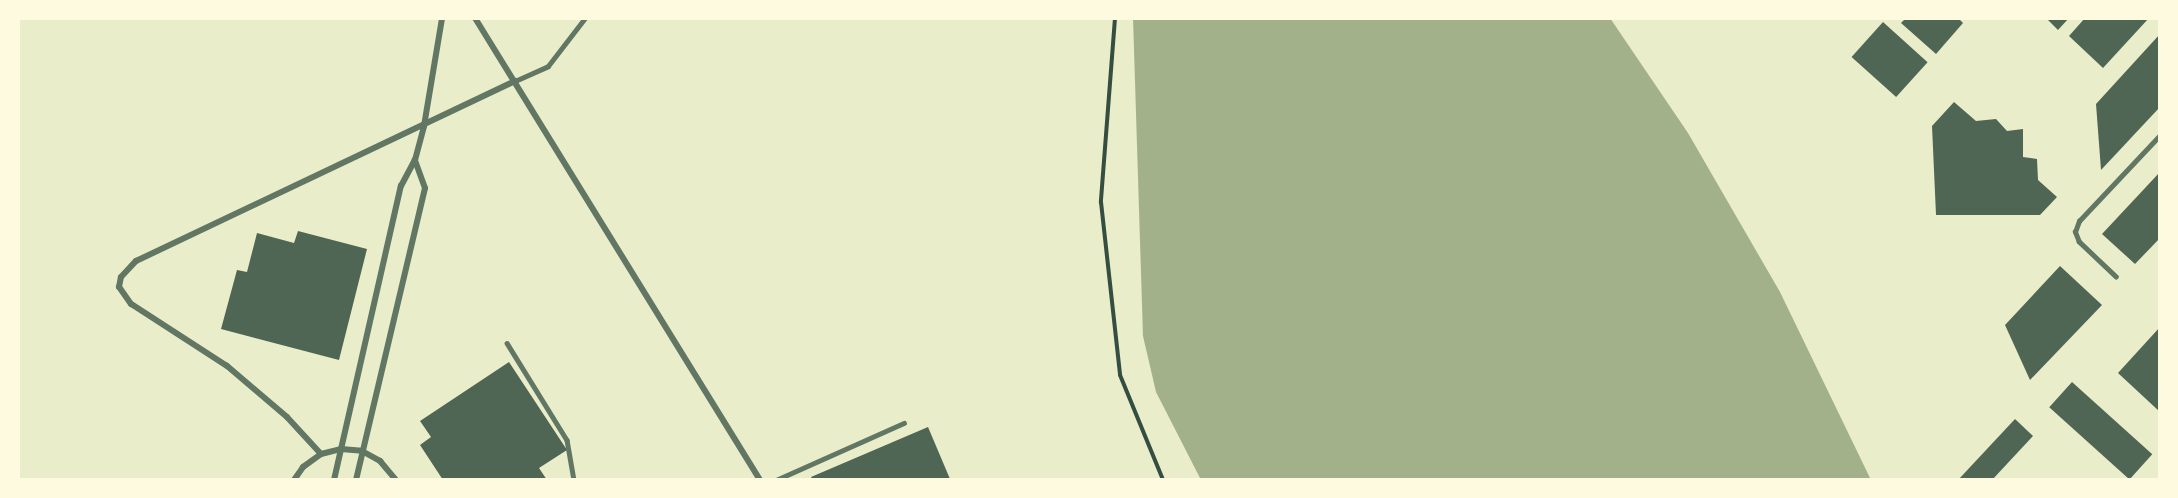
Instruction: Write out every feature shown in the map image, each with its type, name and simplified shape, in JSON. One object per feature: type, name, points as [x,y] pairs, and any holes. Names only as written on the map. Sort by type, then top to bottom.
[{"type":"street","points":[[334,480],[401,186],[415,160],[424,126],[442,18]]},
{"type":"street","points":[[475,18],[760,480]]},
{"type":"street","points":[[321,454],[287,417],[227,366],[130,304],[119,287],[121,277],[136,261],[424,126],[514,81]]},
{"type":"street","points":[[356,480],[424,188],[415,160]]},
{"type":"street","points":[[294,480],[303,467],[321,454],[341,449],[362,451],[380,461],[396,480]]},
{"type":"lane","points":[[514,81],[548,66],[585,18]]},
{"type":"lane","points":[[2116,277],[2079,242],[2075,232],[2079,221],[2160,135]]},
{"type":"lane","points":[[507,343],[567,440],[574,480]]},
{"type":"lane","points":[[776,480],[904,423]]},
{"type":"path","points":[[1115,18],[1101,202],[1120,375],[1163,480]]},
{"type":"shaded area","points":[[1133,18],[1610,18],[1688,133],[1780,292],[1871,480],[1201,480],[1156,392],[1143,336]]},
{"type":"building","points":[[1906,18],[1958,18],[1963,23],[1936,54],[1901,23]]},
{"type":"building","points":[[2046,18],[2069,18],[2058,30]]},
{"type":"building","points":[[2085,18],[2149,18],[2103,68],[2069,36]]},
{"type":"building","points":[[1883,22],[1928,62],[1896,97],[1852,57]]},
{"type":"building","points":[[2160,34],[2160,107],[2101,170],[2096,104]]},
{"type":"building","points":[[1954,102],[1976,121],[1996,119],[2007,131],[2023,129],[2023,157],[2037,159],[2038,180],[2057,197],[2040,215],[1936,215],[1932,126]]},
{"type":"building","points":[[2160,172],[2160,238],[2135,264],[2102,234]]},
{"type":"building","points":[[298,231],[367,249],[339,360],[221,329],[237,270],[247,272],[257,233],[294,243]]},
{"type":"building","points":[[2060,266],[2102,305],[2030,380],[2005,325]]},
{"type":"building","points":[[2160,327],[2160,412],[2118,373]]},
{"type":"building","points":[[509,362],[567,450],[539,468],[547,480],[443,480],[420,445],[431,437],[420,421]]},
{"type":"building","points":[[2072,382],[2152,454],[2130,480],[2049,407]]},
{"type":"building","points":[[2015,419],[2033,436],[1992,480],[1958,480]]},
{"type":"building","points":[[928,427],[950,479],[813,480],[811,477]]}]
